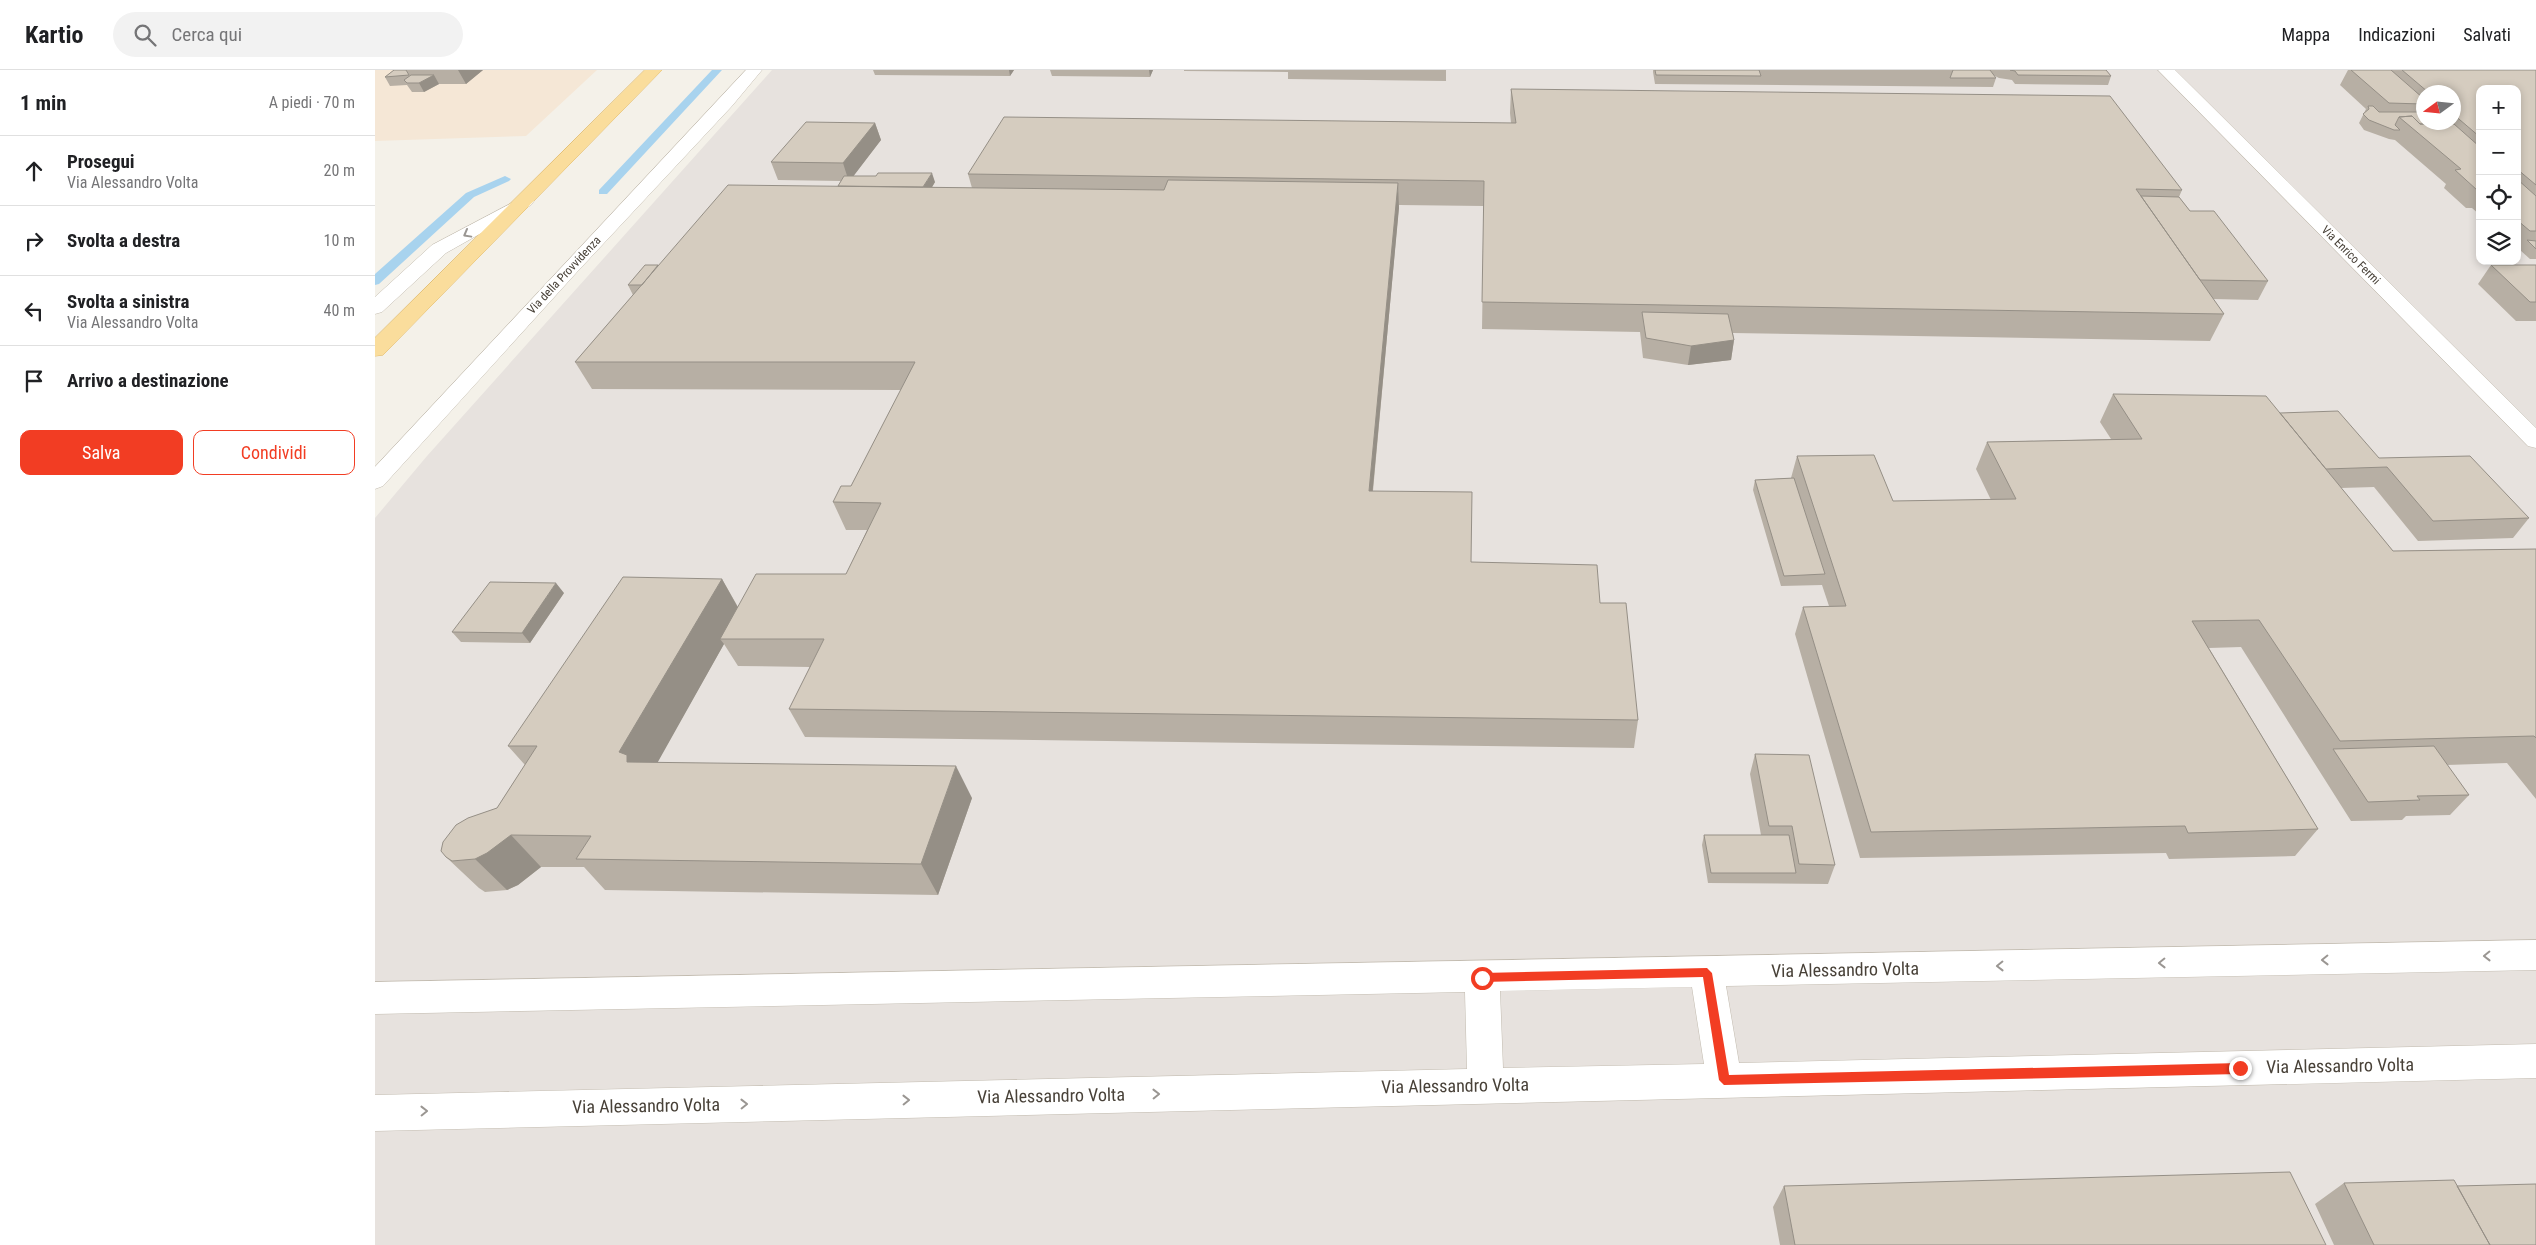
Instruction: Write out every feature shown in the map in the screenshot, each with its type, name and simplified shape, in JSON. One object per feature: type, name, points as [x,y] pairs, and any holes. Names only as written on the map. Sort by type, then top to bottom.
[{"type":"main road","points":[[375,350],[525,202],[653,70]]},
{"type":"street","name":"Via della Provvidenza","points":[[375,481],[726,103],[754,70]]},
{"type":"street","name":"Via Enrico Fermi","points":[[2166,70],[2536,441]]},
{"type":"street","points":[[375,308],[439,249],[525,202]]},
{"type":"street","name":"Via Alessandro Volta","points":[[375,998],[1482,978],[2536,955]]},
{"type":"street","points":[[1707,973],[1724,1080]]},
{"type":"street","points":[[1482,978],[1486,1086]]},
{"type":"street","name":"Via Alessandro Volta","points":[[375,1113],[2536,1061]]},
{"type":"shaded area","points":[[375,70],[597,70],[526,136],[375,141]]},
{"type":"shaded area","points":[[772,70],[2536,70],[2536,1245],[375,1245],[375,518],[427,456]]},
{"type":"building","points":[[394,70],[406,70],[409,75],[385,77]]},
{"type":"building","points":[[1655,70],[1759,70],[1761,76],[1656,75]]},
{"type":"building","points":[[1953,70],[1990,70],[1996,78],[1950,78]]},
{"type":"building","points":[[2010,70],[2106,70],[2111,76],[2018,75],[2015,71]]},
{"type":"building","points":[[2351,70],[2391,70],[2416,92],[2416,104],[2389,103]]},
{"type":"building","points":[[2402,70],[2536,70],[2536,185],[2521,172],[2521,85],[2476,85],[2476,134],[2461,121],[2461,85],[2420,85]]},
{"type":"building","points":[[411,75],[434,75],[419,83],[407,83],[404,80]]},
{"type":"building","points":[[1511,89],[2110,96],[2182,190],[2136,189],[2224,314],[1482,302],[1484,181],[968,174],[1004,117],[1516,123]]},
{"type":"building","points":[[2368,106],[2373,106],[2379,112],[2416,112],[2416,120],[2412,116],[2399,117],[2395,125],[2400,130],[2394,130],[2369,120],[2363,114],[2369,109]]},
{"type":"building","points":[[2412,116],[2416,120],[2416,130],[2461,130],[2476,143],[2476,189],[2455,170],[2461,169],[2399,117]]},
{"type":"building","points":[[806,122],[875,123],[843,163],[771,162]]},
{"type":"building","points":[[878,173],[932,173],[923,187],[838,186],[844,176],[876,176]]},
{"type":"building","points":[[1168,180],[1398,183],[1369,491],[1472,492],[1471,562],[1597,565],[1600,603],[1626,603],[1638,720],[789,709],[824,639],[720,639],[756,574],[846,574],[881,503],[833,502],[841,486],[851,486],[915,362],[575,362],[728,185],[1164,190]]},
{"type":"building","points":[[2521,183],[2536,196],[2536,231],[2530,231],[2521,223]]},
{"type":"building","points":[[2141,196],[2179,197],[2190,211],[2214,211],[2268,281],[2200,280]]},
{"type":"building","points":[[2527,240],[2536,241],[2536,249]]},
{"type":"building","points":[[645,265],[658,265],[642,285],[628,285]]},
{"type":"building","points":[[2491,265],[2536,265],[2536,302],[2530,302]]},
{"type":"building","points":[[1642,312],[1728,314],[1734,340],[1691,346],[1646,338]]},
{"type":"building","points":[[2113,394],[2266,396],[2393,551],[2536,549],[2536,738],[2534,736],[2340,741],[2259,620],[2192,621],[2318,829],[2188,833],[2185,826],[1871,832],[1803,607],[1846,606],[1797,456],[1874,455],[1893,501],[2016,499],[1987,442],[2142,439]]},
{"type":"building","points":[[2338,411],[2379,458],[2470,456],[2529,518],[2433,521],[2387,467],[2326,469],[2280,413]]},
{"type":"building","points":[[1794,478],[1825,574],[1784,576],[1755,480]]},
{"type":"building","points":[[623,577],[722,579],[619,752],[627,755],[627,762],[956,766],[921,864],[576,859],[591,836],[511,835],[487,853],[475,859],[452,861],[446,857],[441,851],[443,842],[456,825],[468,818],[497,808],[537,746],[508,746]]},
{"type":"building","points":[[490,582],[556,583],[522,633],[452,632]]},
{"type":"building","points":[[2434,746],[2469,795],[2417,796],[2420,800],[2368,802],[2333,749]]},
{"type":"building","points":[[1755,754],[1809,755],[1835,865],[1799,864],[1792,826],[1769,826]]},
{"type":"building","points":[[1704,835],[1789,835],[1796,873],[1711,873]]},
{"type":"building","points":[[2290,1172],[2326,1245],[1795,1245],[1784,1186]]},
{"type":"building","points":[[2454,1180],[2490,1245],[2374,1245],[2344,1183]]},
{"type":"building","points":[[2536,1184],[2536,1245],[2490,1245],[2457,1186]]},
{"type":"waterway","points":[[603,192],[717,70]]},
{"type":"waterway","points":[[375,281],[470,195],[505,179]]},
{"type":"route","points":[[1482,978],[1707,973],[1724,1080],[2240,1068]]}]
